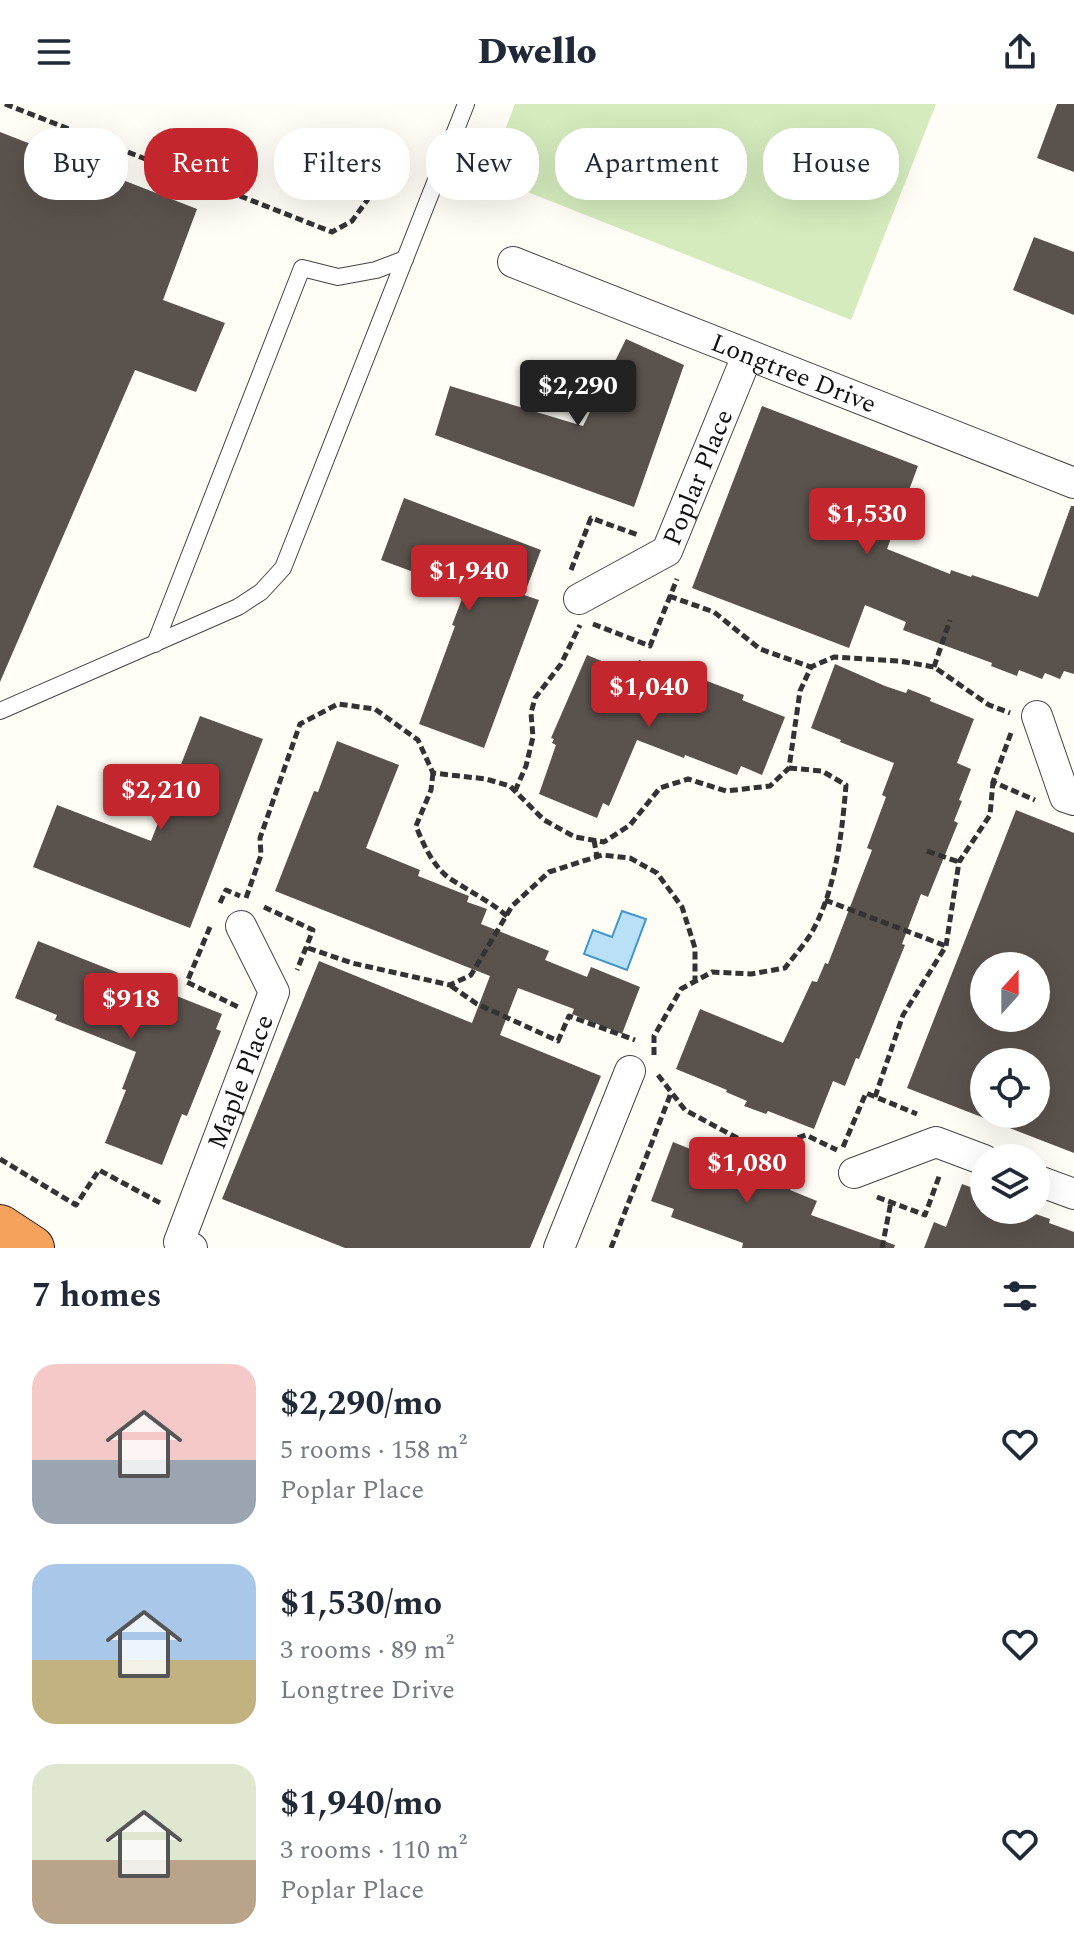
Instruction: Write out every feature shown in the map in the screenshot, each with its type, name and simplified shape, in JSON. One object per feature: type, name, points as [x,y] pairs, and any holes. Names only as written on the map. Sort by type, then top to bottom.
[{"type":"highway","points":[[0,1227],[32,1248]]},
{"type":"street","name":"Longtree Drive","points":[[513,262],[1074,483]]},
{"type":"street","name":"Poplar Place","points":[[580,610],[667,551],[747,356]]},
{"type":"street","points":[[1027,716],[1065,797],[1074,800]]},
{"type":"street","name":"Maple Place","points":[[186,1245],[274,992],[244,912]]},
{"type":"street","points":[[559,1248],[646,1066]]},
{"type":"street","points":[[848,1162],[936,1142],[970,1155]]},
{"type":"street","points":[[1050,1185],[1074,1194]]},
{"type":"lane","points":[[0,711],[238,607],[261,592],[283,568],[466,104]]},
{"type":"lane","points":[[155,644],[302,268],[338,277],[376,270],[405,259]]},
{"type":"path","points":[[5,104],[332,232],[352,221],[367,200]]},
{"type":"path","points":[[669,596],[714,612],[760,649],[811,667]]},
{"type":"path","points":[[515,791],[526,766],[533,737],[531,713],[535,698],[561,664],[580,610]]},
{"type":"path","points":[[934,667],[950,620]]},
{"type":"path","points":[[433,773],[486,779],[510,786],[544,820],[575,837],[604,842],[630,825],[660,788],[688,779],[726,791],[770,786],[789,768],[800,691],[811,667],[834,657],[899,661],[934,667],[989,705],[1027,716]]},
{"type":"path","points":[[244,912],[261,855],[260,838],[300,724],[338,704],[375,709],[418,740],[433,773],[431,790],[416,826],[427,851],[447,877],[490,902],[507,916]]},
{"type":"path","points":[[789,768],[822,771],[846,785],[843,816],[825,900],[812,932],[785,968],[751,974],[712,972],[681,989],[654,1036],[654,1047],[646,1066],[685,1110],[739,1139],[766,1149],[806,1135],[848,1162]]},
{"type":"path","points":[[875,1097],[903,1015],[946,946],[959,862],[990,815],[993,782]]},
{"type":"path","points":[[594,840],[597,857]]},
{"type":"path","points":[[927,851],[959,862]]},
{"type":"path","points":[[450,985],[471,975],[512,906],[549,872],[597,857],[630,858],[657,873],[682,907],[695,948],[695,982]]},
{"type":"path","points":[[244,1010],[187,982],[226,890],[244,912],[313,930],[292,982]]},
{"type":"path","points":[[825,900],[946,946]]},
{"type":"path","points":[[308,948],[352,963],[450,985],[477,1004],[558,1041],[569,1016],[654,1047]]},
{"type":"path","points":[[611,1248],[671,1092]]},
{"type":"path","points":[[0,1159],[76,1205],[99,1170],[167,1207]]},
{"type":"path","points":[[882,1248],[891,1202]]},
{"type":"green space","points":[[515,104],[936,104],[899,198],[899,128],[763,128],[763,200],[898,200],[851,320],[539,197],[539,128],[506,128]]},
{"type":"water","points":[[622,911],[646,919],[627,970],[584,954],[593,930],[612,937]]},
{"type":"building","points":[[1057,104],[1074,104],[1074,172],[1037,158]]},
{"type":"building","points":[[0,132],[24,141],[24,200],[128,200],[128,182],[144,188],[144,200],[174,200],[197,209],[163,300],[225,323],[196,392],[135,370],[0,682]]},
{"type":"building","points":[[1034,237],[1074,252],[1074,315],[1013,290]]},
{"type":"building","points":[[626,339],[684,365],[634,507],[435,435],[450,386],[583,426]]},
{"type":"building","points":[[762,406],[918,466],[887,549],[950,574],[951,570],[972,575],[1038,597],[1071,506],[1074,506],[1074,674],[1064,671],[1060,679],[1045,673],[1042,679],[1019,670],[1017,676],[991,666],[992,663],[903,630],[906,622],[865,605],[849,648],[692,588]]},
{"type":"building","points":[[404,498],[541,550],[524,595],[539,600],[484,748],[419,724],[465,591],[381,560]]},
{"type":"building","points":[[587,655],[633,674],[639,660],[669,671],[670,667],[744,695],[742,700],[785,717],[762,775],[741,766],[737,775],[637,740],[609,806],[603,803],[597,818],[539,794],[556,745],[551,738]]},
{"type":"building","points":[[835,664],[885,686],[906,693],[908,689],[931,698],[930,701],[974,719],[957,763],[971,769],[959,800],[962,801],[954,821],[958,823],[928,897],[921,894],[902,944],[905,945],[859,1059],[856,1058],[845,1086],[833,1081],[814,1129],[768,1111],[766,1114],[744,1106],[747,1101],[727,1090],[676,1069],[700,1009],[783,1043],[812,981],[817,982],[825,963],[828,964],[872,850],[867,848],[886,797],[882,795],[894,763],[811,728]]},
{"type":"building","points":[[200,716],[263,739],[190,928],[33,867],[57,805],[151,841]]},
{"type":"building","points":[[337,741],[399,765],[366,848],[420,870],[418,876],[469,896],[467,902],[487,909],[481,924],[549,951],[545,960],[587,977],[591,967],[640,987],[622,1034],[572,1014],[574,1009],[518,988],[500,1035],[601,1076],[530,1248],[345,1248],[222,1199],[319,961],[472,1023],[490,976],[275,891]]},
{"type":"building","points":[[1016,810],[1074,833],[1074,1153],[1010,1128],[1050,1128],[1050,1048],[970,1048],[970,1113],[907,1088]]},
{"type":"building","points":[[38,941],[222,1014],[216,1029],[221,1031],[187,1116],[182,1114],[162,1165],[105,1143],[126,1090],[122,1089],[136,1052],[55,1020],[57,1015],[15,998]]},
{"type":"building","points":[[673,1142],[715,1159],[717,1154],[792,1185],[790,1190],[817,1201],[811,1215],[895,1245],[894,1248],[742,1248],[743,1243],[671,1217],[674,1209],[651,1201]]},
{"type":"building","points":[[962,1184],[970,1187],[970,1224],[1050,1223],[1074,1232],[1074,1248],[924,1248],[934,1222],[946,1227]]}]
